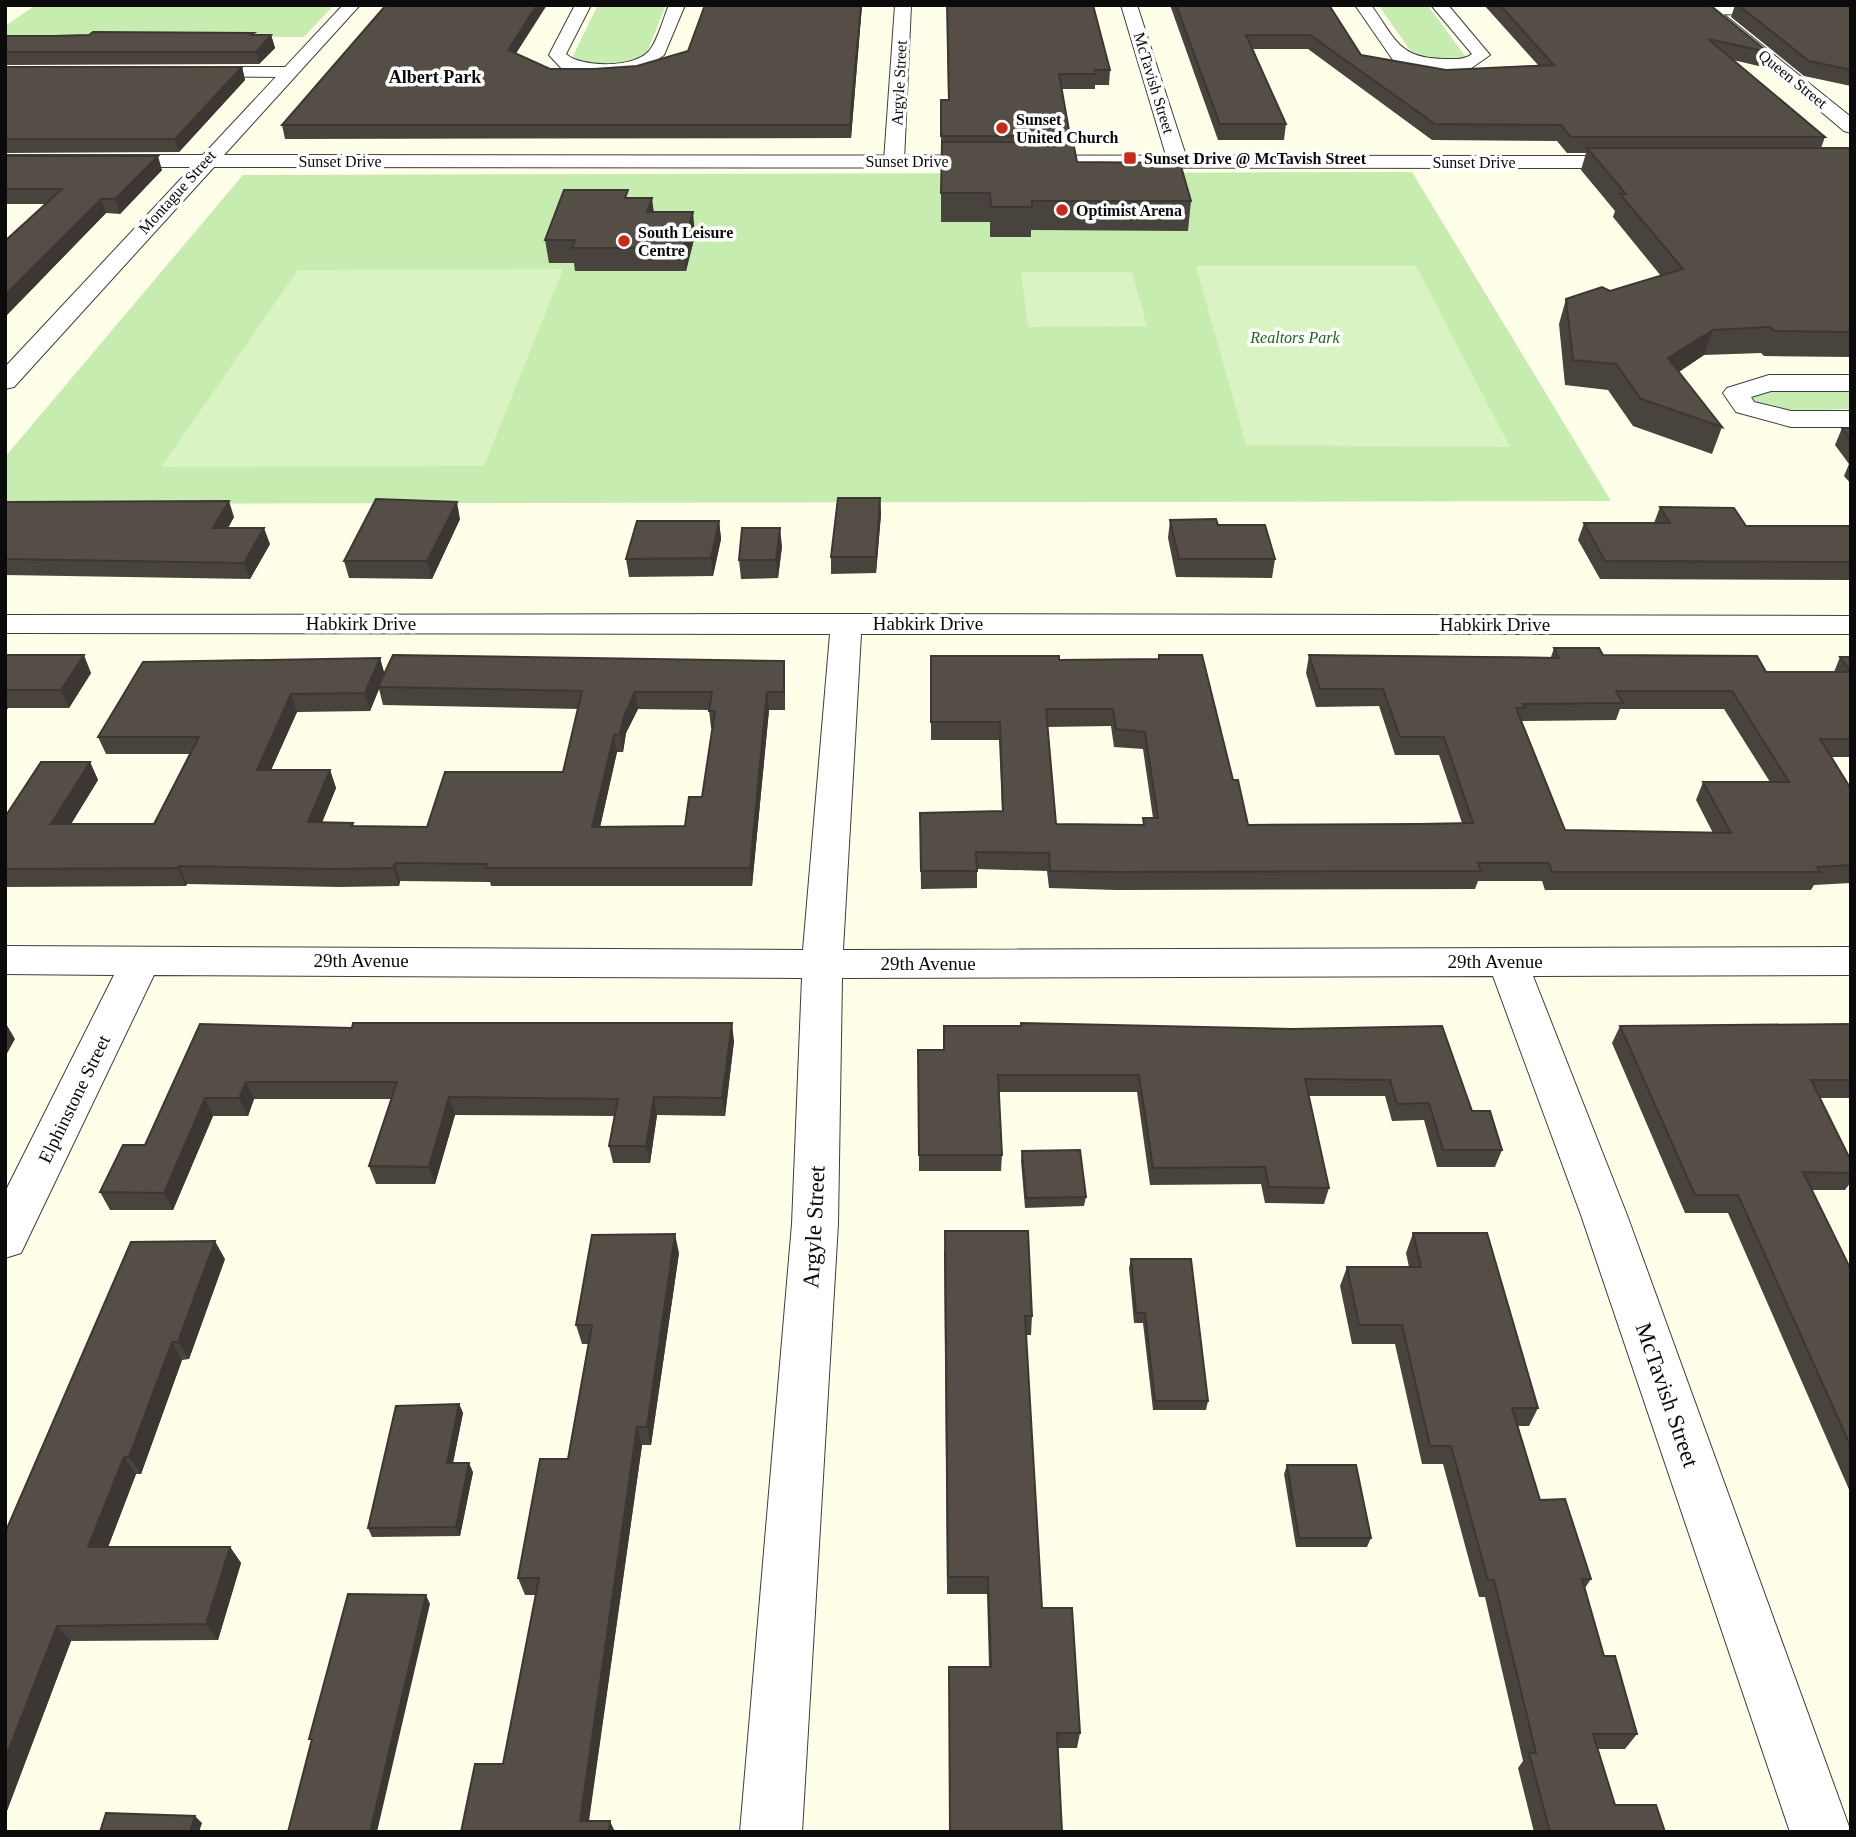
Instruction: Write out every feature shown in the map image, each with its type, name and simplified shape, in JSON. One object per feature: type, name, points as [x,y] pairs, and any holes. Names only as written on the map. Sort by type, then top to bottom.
[{"type":"street","name":"Montague Street","points":[[5,382],[205,161],[352,5]]},
{"type":"street","points":[[583,5],[557,55],[568,65],[599,70],[638,65],[656,55],[677,5]]},
{"type":"street","name":"Argyle Street","points":[[894,162],[903,5]]},
{"type":"street","name":"McTavish Street","points":[[1129,5],[1178,162]]},
{"type":"street","points":[[1363,5],[1399,56],[1425,64],[1471,64],[1482,55],[1439,5]]},
{"type":"street","points":[[1705,8],[1851,11]]},
{"type":"street","name":"Queen Street","points":[[1705,8],[1851,127]]},
{"type":"street","points":[[1726,25],[1851,25]]},
{"type":"street","points":[[167,72],[289,72]]},
{"type":"street","name":"Sunset Drive","points":[[5,161],[1650,162]]},
{"type":"street","points":[[1851,383],[1769,383],[1736,393],[1745,407],[1791,419],[1851,419]]},
{"type":"street","name":"Argyle Street","points":[[771,1832],[816,1224],[822,964],[846,623]]},
{"type":"street","name":"Habkirk Drive","points":[[5,624],[1851,625]]},
{"type":"street","name":"Elphinstone Street","points":[[5,1240],[142,959]]},
{"type":"street","name":"29th Avenue","points":[[5,960],[822,964],[1851,961]]},
{"type":"street","name":"McTavish Street","points":[[1507,961],[1604,1215],[1821,1832]]},
{"type":"green space","points":[[36,5],[334,5],[304,37],[18,36],[5,45],[5,26]]},
{"type":"green space","points":[[598,5],[666,5],[646,55],[612,64],[577,62],[573,56]]},
{"type":"green space","points":[[1379,6],[1428,6],[1466,57],[1459,61],[1415,57]]},
{"type":"green space","name":"Realtors Park","points":[[1412,172],[1611,501],[5,504],[5,457],[243,175]]},
{"type":"green space","points":[[1196,266],[1416,266],[1510,447],[1246,445]]},
{"type":"green space","points":[[563,269],[484,466],[161,467],[298,270]]},
{"type":"green space","points":[[1021,272],[1132,272],[1147,326],[1028,327]]},
{"type":"green space","points":[[1851,389],[1851,409],[1783,410],[1758,403],[1750,397],[1756,390]]},
{"type":"building","points":[[386,5],[537,5],[508,50],[550,69],[594,69],[637,66],[688,51],[705,5],[861,5],[850,125],[282,125]]},
{"type":"building","points":[[947,5],[1093,5],[1110,70],[1095,70],[1096,74],[1059,74],[1070,136],[941,136],[941,100],[949,100]]},
{"type":"building","points":[[1176,5],[1329,5],[1361,55],[1446,70],[1554,65],[1500,5],[1710,5],[1768,52],[1708,39],[1825,137],[1571,137],[1561,125],[1435,124],[1310,35],[1246,35],[1286,124],[1220,124]]},
{"type":"building","points":[[1738,5],[1851,5],[1851,70],[1809,61]]},
{"type":"building","points":[[93,32],[271,35],[256,52],[5,52],[5,36],[89,35]]},
{"type":"building","points":[[5,67],[242,67],[175,139],[5,139]]},
{"type":"building","points":[[942,142],[1073,142],[1077,162],[1180,163],[1191,201],[1032,201],[1032,207],[991,207],[990,193],[941,193]]},
{"type":"building","points":[[1587,148],[1848,148],[1851,151],[1851,332],[1774,331],[1770,327],[1713,330],[1668,358],[1722,427],[1641,399],[1616,364],[1573,360],[1566,299],[1602,287],[1610,291],[1683,269],[1620,194],[1626,194]]},
{"type":"building","points":[[5,156],[158,156],[115,199],[101,199],[5,295],[5,241],[62,189],[5,189]]},
{"type":"building","points":[[564,190],[628,190],[625,198],[652,198],[647,212],[693,212],[683,248],[572,248],[575,240],[545,240]]},
{"type":"building","points":[[1842,428],[1851,428],[1851,440]]},
{"type":"building","points":[[838,498],[880,498],[876,557],[831,557]]},
{"type":"building","points":[[376,499],[457,502],[427,561],[344,561]]},
{"type":"building","points":[[229,501],[213,528],[264,528],[244,563],[5,559],[5,502]]},
{"type":"building","points":[[1660,507],[1734,508],[1746,526],[1851,526],[1851,562],[1605,561],[1584,523],[1670,523]]},
{"type":"building","points":[[1216,519],[1218,525],[1265,525],[1275,559],[1179,559],[1170,520]]},
{"type":"building","points":[[637,521],[719,521],[711,558],[626,559]]},
{"type":"building","points":[[742,528],[780,528],[776,560],[739,560]]},
{"type":"building","points":[[1554,648],[1599,648],[1603,655],[1757,656],[1766,672],[1851,672],[1851,739],[1820,739],[1851,789],[1851,865],[1817,867],[1820,872],[1552,872],[1549,863],[1478,863],[1481,871],[1050,871],[1049,853],[976,852],[977,871],[921,871],[920,813],[1003,811],[1000,722],[931,722],[931,656],[1059,656],[1059,660],[1159,659],[1159,655],[1202,655],[1233,780],[1238,780],[1248,825],[1473,823],[1444,737],[1400,737],[1383,689],[1320,689],[1309,655],[1559,658]],"holes":[[[1616,691],[1732,691],[1789,782],[1703,782],[1731,833],[1565,830],[1516,708],[1525,708],[1523,704],[1623,703]],[[1046,709],[1113,709],[1116,729],[1145,732],[1158,818],[1143,818],[1144,825],[1056,824]]]},
{"type":"building","points":[[5,655],[84,655],[61,690],[5,690]]},
{"type":"building","points":[[393,655],[784,661],[784,692],[767,692],[750,868],[486,868],[487,864],[395,863],[393,868],[332,869],[179,866],[5,869],[5,817],[41,762],[90,762],[51,824],[154,824],[199,737],[98,737],[143,662],[380,658],[365,693],[291,694],[257,770],[330,770],[308,822],[353,823],[351,826],[427,827],[445,772],[563,772],[582,691],[378,687]],"holes":[[[635,692],[712,692],[709,711],[715,711],[702,797],[689,797],[685,826],[592,827],[614,735],[620,734],[624,716]]]},
{"type":"building","points":[[1840,657],[1851,657],[1851,672]]},
{"type":"building","points":[[353,1023],[732,1023],[722,1098],[654,1097],[646,1146],[609,1146],[618,1099],[449,1097],[429,1167],[369,1166],[397,1082],[246,1082],[239,1098],[205,1098],[164,1193],[100,1192],[123,1145],[145,1145],[200,1024],[352,1028]]},
{"type":"building","points":[[1021,1023],[1293,1029],[1442,1026],[1472,1111],[1490,1111],[1502,1150],[1443,1150],[1429,1103],[1397,1104],[1390,1080],[1305,1079],[1329,1188],[1269,1187],[1265,1167],[1153,1168],[1139,1075],[998,1075],[1002,1155],[919,1155],[918,1050],[944,1050],[944,1026],[1021,1026]]},
{"type":"building","points":[[1851,1024],[1851,1080],[1811,1080],[1851,1161],[1851,1173],[1803,1172],[1851,1270],[1851,1447],[1738,1195],[1695,1195],[1620,1026]]},
{"type":"building","points":[[1080,1150],[1086,1197],[1026,1198],[1022,1151]]},
{"type":"building","points":[[945,1231],[1028,1231],[1032,1316],[1025,1316],[1042,1608],[1072,1608],[1080,1733],[1057,1733],[1062,1832],[950,1832],[949,1667],[991,1667],[988,1577],[948,1577]]},
{"type":"building","points":[[1413,1233],[1487,1233],[1538,1408],[1512,1408],[1540,1500],[1565,1499],[1591,1579],[1582,1579],[1604,1656],[1615,1656],[1637,1734],[1593,1734],[1615,1805],[1656,1805],[1665,1832],[1550,1832],[1529,1753],[1536,1753],[1494,1580],[1488,1580],[1451,1446],[1430,1446],[1402,1325],[1359,1325],[1347,1267],[1421,1267]]},
{"type":"building","points":[[675,1234],[647,1427],[637,1427],[580,1821],[610,1821],[609,1832],[461,1832],[475,1764],[503,1764],[539,1578],[518,1578],[540,1459],[568,1459],[592,1325],[576,1325],[592,1235]]},
{"type":"building","points":[[215,1241],[178,1342],[172,1342],[129,1457],[124,1457],[88,1547],[230,1547],[206,1624],[57,1626],[5,1759],[5,1533],[131,1242]]},
{"type":"building","points":[[1131,1259],[1191,1259],[1208,1401],[1155,1401],[1145,1313],[1136,1313]]},
{"type":"building","points":[[459,1404],[447,1463],[469,1463],[456,1527],[368,1528],[396,1406]]},
{"type":"building","points":[[1287,1465],[1356,1465],[1371,1538],[1299,1538]]},
{"type":"building","points":[[348,1594],[426,1595],[370,1832],[288,1832],[312,1739],[309,1739]]},
{"type":"building","points":[[106,1813],[195,1816],[190,1832],[100,1832]]},
{"type":"place","name":"Sunset United Church","points":[[1002,128]]},
{"type":"place","name":"Sunset Drive @ McTavish Street","points":[[1130,158]]},
{"type":"place","name":"Optimist Arena","points":[[1062,210]]},
{"type":"place","name":"South Leisure Centre","points":[[624,241]]},
{"type":"district","name":"Albert Park","points":[[435,77]]}]
